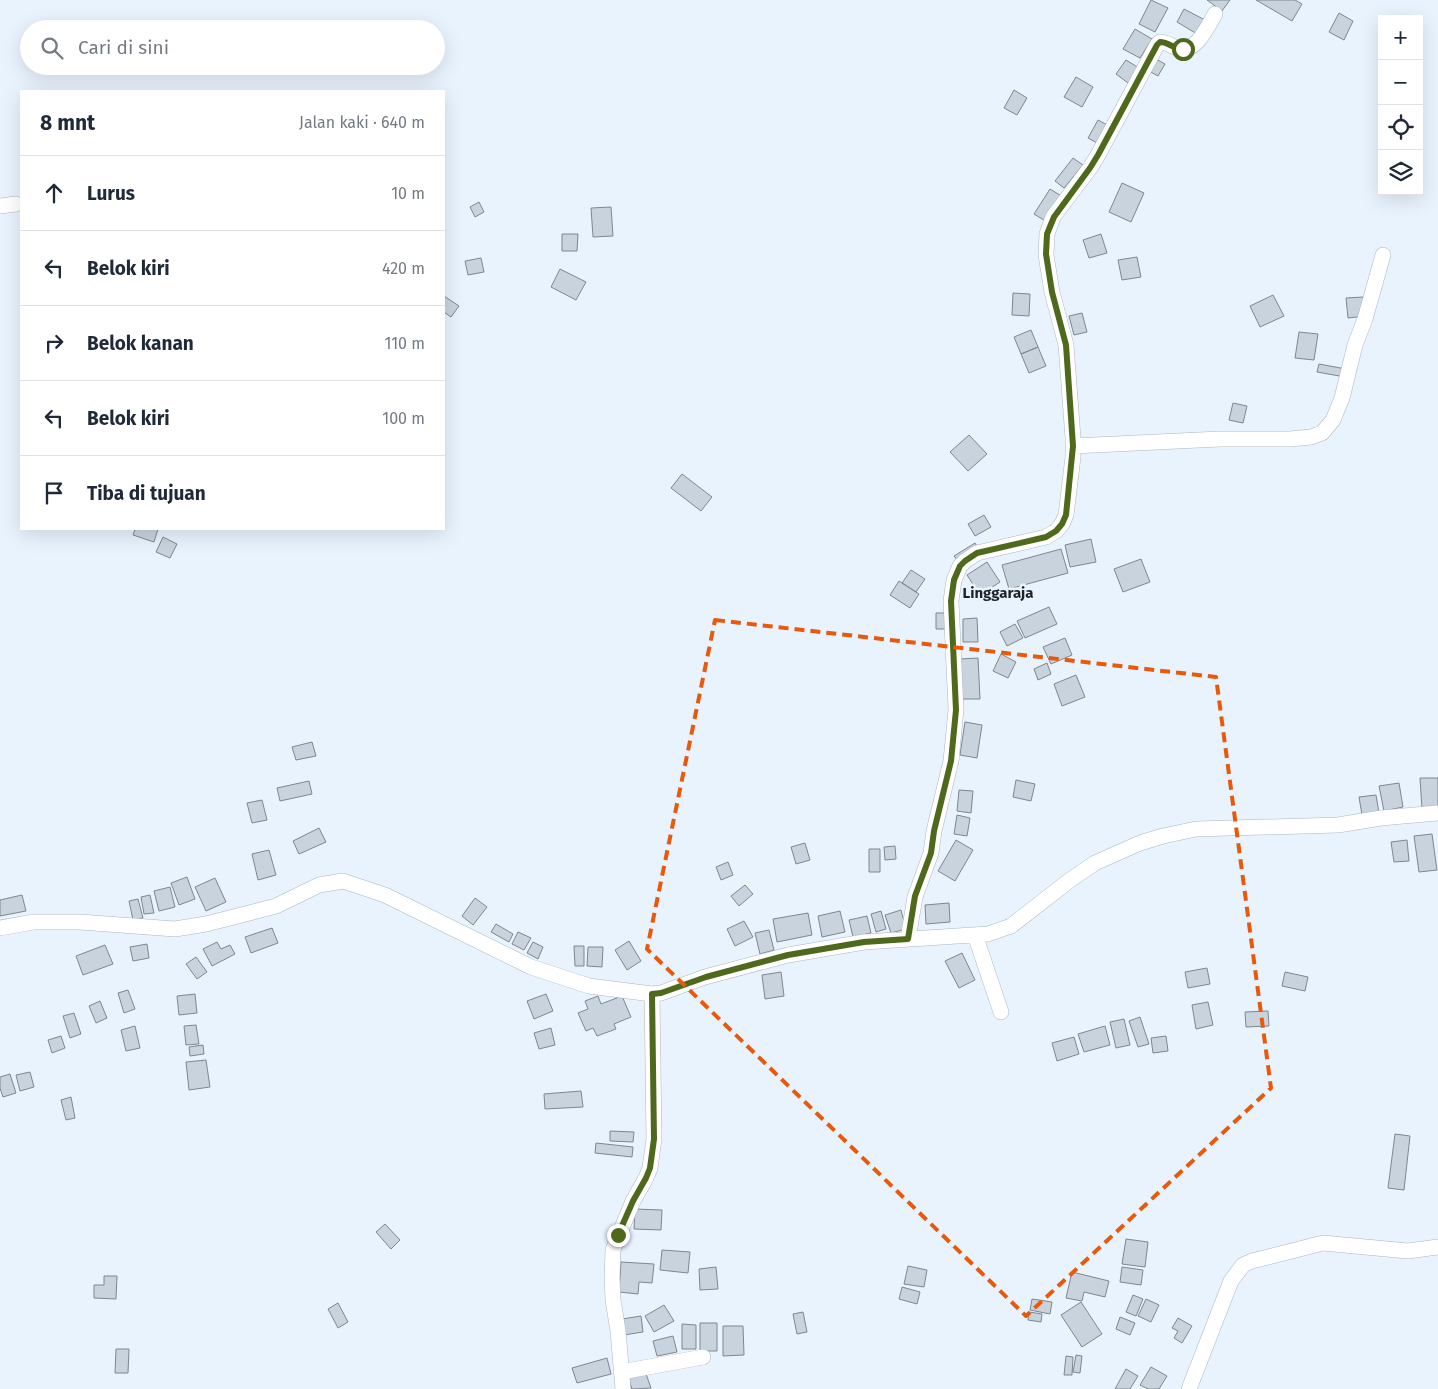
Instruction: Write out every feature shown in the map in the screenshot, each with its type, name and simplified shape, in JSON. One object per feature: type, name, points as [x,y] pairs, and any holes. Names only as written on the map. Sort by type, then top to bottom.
[{"type":"street","points":[[908,939],[915,896],[931,853],[934,831],[951,761],[956,710],[951,601],[954,580],[960,566],[977,553],[1046,537],[1056,531],[1066,515],[1073,446],[1066,345],[1052,292],[1046,254],[1047,234],[1060,207],[1098,155],[1158,44],[1164,42],[1181,49],[1191,47],[1200,39],[1215,14]]},
{"type":"street","points":[[0,206],[16,204]]},
{"type":"street","points":[[1073,446],[1220,439],[1290,439],[1311,437],[1322,433],[1333,420],[1342,398],[1354,345],[1365,319],[1383,255]]},
{"type":"street","points":[[0,928],[32,922],[80,922],[175,930],[276,906],[319,885],[343,881],[384,894],[530,967],[589,986],[652,994],[661,993],[706,977],[781,956],[864,942],[988,934],[1011,926],[1095,863],[1140,843],[1164,836],[1196,829],[1338,825],[1381,818],[1438,813]]},
{"type":"street","points":[[975,935],[1001,1012]]},
{"type":"street","points":[[623,1389],[613,1300],[613,1250],[633,1201],[646,1178],[652,1154],[654,1139],[652,994]]},
{"type":"street","points":[[1189,1389],[1226,1291],[1237,1271],[1243,1265],[1323,1243],[1408,1251],[1438,1248]]},
{"type":"street","points":[[621,1372],[703,1357]]},
{"type":"highlighted area","points":[[715,620],[1216,677],[1271,1088],[1026,1316],[647,949]]},
{"type":"building","points":[[1151,0],[1168,8],[1155,32],[1139,24]]},
{"type":"building","points":[[1207,0],[1230,0],[1222,11]]},
{"type":"building","points":[[1256,0],[1295,0],[1302,4],[1292,21]]},
{"type":"building","points":[[1184,9],[1205,20],[1197,34],[1177,22]]},
{"type":"building","points":[[1339,13],[1353,21],[1344,40],[1329,32]]},
{"type":"building","points":[[1135,29],[1152,39],[1140,58],[1123,49]]},
{"type":"building","points":[[1154,58],[1165,64],[1158,76],[1147,70]]},
{"type":"building","points":[[1126,60],[1139,68],[1128,83],[1116,74]]},
{"type":"building","points":[[1076,77],[1093,87],[1082,107],[1064,97]]},
{"type":"building","points":[[1014,90],[1027,98],[1017,115],[1004,108]]},
{"type":"building","points":[[1098,120],[1109,126],[1099,144],[1088,138]]},
{"type":"building","points":[[1073,158],[1083,165],[1064,188],[1055,181]]},
{"type":"building","points":[[1122,183],[1144,193],[1131,222],[1109,212]]},
{"type":"building","points":[[1050,189],[1063,197],[1047,222],[1034,214]]},
{"type":"building","points":[[479,202],[484,212],[475,217],[470,207]]},
{"type":"building","points":[[611,207],[613,236],[593,237],[591,208]]},
{"type":"building","points":[[562,234],[578,234],[577,251],[562,251]]},
{"type":"building","points":[[1101,234],[1107,253],[1089,258],[1083,240]]},
{"type":"building","points":[[1137,257],[1141,277],[1122,280],[1118,260]]},
{"type":"building","points":[[481,258],[484,272],[468,275],[465,261]]},
{"type":"building","points":[[560,269],[586,282],[576,300],[551,287]]},
{"type":"building","points":[[1013,293],[1030,294],[1029,316],[1012,315]]},
{"type":"building","points":[[1273,295],[1284,316],[1260,327],[1250,306]]},
{"type":"building","points":[[445,297],[459,306],[451,317],[445,313]]},
{"type":"building","points":[[1363,297],[1365,316],[1348,318],[1346,298]]},
{"type":"building","points":[[1082,313],[1087,332],[1074,335],[1069,316]]},
{"type":"building","points":[[1031,330],[1038,347],[1021,354],[1014,337]]},
{"type":"building","points":[[1299,332],[1318,334],[1314,360],[1295,358]]},
{"type":"building","points":[[1038,347],[1046,366],[1029,373],[1021,354]]},
{"type":"building","points":[[1319,364],[1346,369],[1345,377],[1317,372]]},
{"type":"building","points":[[1233,403],[1247,406],[1243,423],[1229,420]]},
{"type":"building","points":[[969,435],[987,454],[968,471],[950,452]]},
{"type":"building","points":[[682,474],[712,497],[701,511],[671,488]]},
{"type":"building","points":[[984,515],[991,527],[975,536],[968,524]]},
{"type":"building","points":[[135,530],[158,530],[154,542],[133,535]]},
{"type":"building","points":[[163,537],[177,544],[170,558],[156,552]]},
{"type":"building","points":[[1091,539],[1096,562],[1070,567],[1065,545]]},
{"type":"building","points":[[975,543],[978,548],[958,561],[954,556]]},
{"type":"building","points":[[1061,549],[1068,573],[1009,589],[1002,565]]},
{"type":"building","points":[[1141,559],[1150,582],[1123,592],[1114,569]]},
{"type":"building","points":[[987,562],[1000,582],[980,595],[967,575]]},
{"type":"building","points":[[911,570],[925,579],[916,592],[902,583]]},
{"type":"building","points":[[899,581],[919,594],[910,608],[890,595]]},
{"type":"building","points":[[1049,607],[1057,624],[1025,638],[1017,621]]},
{"type":"building","points":[[936,613],[946,613],[946,629],[936,629]]},
{"type":"building","points":[[977,618],[978,642],[963,642],[963,619]]},
{"type":"building","points":[[1015,624],[1023,638],[1007,646],[1000,632]]},
{"type":"building","points":[[1065,638],[1072,655],[1051,664],[1043,647]]},
{"type":"building","points":[[1001,654],[1016,662],[1008,678],[993,671]]},
{"type":"building","points":[[978,658],[980,699],[962,699],[960,659]]},
{"type":"building","points":[[1047,663],[1051,674],[1038,680],[1034,669]]},
{"type":"building","points":[[1076,675],[1085,697],[1062,706],[1054,684]]},
{"type":"building","points":[[965,722],[982,725],[977,758],[960,755]]},
{"type":"building","points":[[312,742],[316,756],[296,760],[292,747]]},
{"type":"building","points":[[1420,778],[1438,778],[1438,808],[1422,809]]},
{"type":"building","points":[[1016,780],[1035,784],[1031,801],[1013,797]]},
{"type":"building","points":[[309,781],[312,794],[280,801],[277,788]]},
{"type":"building","points":[[1399,783],[1403,807],[1384,811],[1379,786]]},
{"type":"building","points":[[959,790],[973,791],[971,813],[957,811]]},
{"type":"building","points":[[1376,795],[1379,813],[1362,815],[1359,797]]},
{"type":"building","points":[[262,800],[267,820],[252,823],[247,803]]},
{"type":"building","points":[[957,815],[970,818],[967,836],[954,834]]},
{"type":"building","points":[[319,828],[326,842],[299,854],[293,841]]},
{"type":"building","points":[[1432,834],[1437,870],[1419,872],[1414,836]]},
{"type":"building","points":[[956,840],[973,850],[955,881],[938,871]]},
{"type":"building","points":[[1407,840],[1409,861],[1394,862],[1391,842]]},
{"type":"building","points":[[805,843],[810,860],[796,864],[791,847]]},
{"type":"building","points":[[895,846],[896,859],[885,860],[884,847]]},
{"type":"building","points":[[869,849],[880,849],[880,872],[869,872]]},
{"type":"building","points":[[269,850],[276,875],[258,880],[252,854]]},
{"type":"building","points":[[728,862],[733,875],[721,880],[716,867]]},
{"type":"building","points":[[187,877],[195,899],[179,905],[171,883]]},
{"type":"building","points":[[215,878],[226,902],[206,911],[195,887]]},
{"type":"building","points":[[745,885],[753,894],[739,906],[731,896]]},
{"type":"building","points":[[170,887],[175,907],[159,911],[154,891]]},
{"type":"building","points":[[22,895],[26,911],[0,916],[0,900]]},
{"type":"building","points":[[150,895],[154,913],[144,914],[141,897]]},
{"type":"building","points":[[475,898],[487,907],[473,925],[462,916]]},
{"type":"building","points":[[138,899],[143,918],[133,920],[129,901]]},
{"type":"building","points":[[949,903],[950,922],[926,924],[925,905]]},
{"type":"building","points":[[901,910],[906,929],[891,933],[885,915]]},
{"type":"building","points":[[840,911],[845,932],[822,937],[818,916]]},
{"type":"building","points":[[881,911],[886,929],[876,932],[871,914]]},
{"type":"building","points":[[808,913],[812,935],[777,942],[773,919]]},
{"type":"building","points":[[867,916],[871,933],[853,937],[849,920]]},
{"type":"building","points":[[744,921],[753,937],[735,946],[727,929]]},
{"type":"building","points":[[496,924],[513,934],[509,942],[491,932]]},
{"type":"building","points":[[272,928],[278,943],[251,953],[245,937]]},
{"type":"building","points":[[769,930],[774,950],[760,954],[755,933]]},
{"type":"building","points":[[518,932],[531,938],[524,950],[512,944]]},
{"type":"building","points":[[629,941],[641,961],[627,970],[615,950]]},
{"type":"building","points":[[217,942],[221,949],[230,945],[235,954],[212,966],[203,949]]},
{"type":"building","points":[[533,942],[543,947],[538,959],[527,953]]},
{"type":"building","points":[[147,944],[149,958],[133,961],[130,947]]},
{"type":"building","points":[[105,945],[113,964],[83,975],[76,956]]},
{"type":"building","points":[[574,946],[584,946],[584,966],[575,966]]},
{"type":"building","points":[[588,947],[603,947],[602,967],[587,966]]},
{"type":"building","points":[[962,953],[975,980],[959,988],[945,961]]},
{"type":"building","points":[[196,957],[207,972],[197,979],[186,964]]},
{"type":"building","points":[[1207,968],[1210,984],[1188,988],[1185,972]]},
{"type":"building","points":[[781,972],[784,996],[765,999],[762,975]]},
{"type":"building","points":[[1285,972],[1308,977],[1305,991],[1282,986]]},
{"type":"building","points":[[128,990],[135,1009],[124,1013],[118,993]]},
{"type":"building","points":[[195,994],[197,1013],[179,1015],[177,996]]},
{"type":"building","points":[[546,994],[553,1011],[534,1019],[527,1001]]},
{"type":"building","points":[[598,996],[601,1004],[622,996],[631,1017],[614,1024],[616,1029],[597,1036],[593,1028],[586,1031],[578,1013],[588,1009],[585,1001]]},
{"type":"building","points":[[100,1001],[107,1018],[96,1023],[89,1006]]},
{"type":"building","points":[[1208,1002],[1213,1025],[1196,1029],[1192,1005]]},
{"type":"building","points":[[1268,1011],[1269,1026],[1246,1027],[1245,1012]]},
{"type":"building","points":[[74,1013],[81,1034],[70,1038],[63,1016]]},
{"type":"building","points":[[1140,1017],[1149,1044],[1138,1047],[1129,1021]]},
{"type":"building","points":[[1124,1019],[1130,1045],[1116,1048],[1110,1022]]},
{"type":"building","points":[[196,1025],[199,1044],[186,1045],[184,1026]]},
{"type":"building","points":[[135,1026],[140,1048],[126,1051],[121,1030]]},
{"type":"building","points":[[1105,1026],[1110,1045],[1084,1052],[1078,1034]]},
{"type":"building","points":[[551,1028],[555,1045],[539,1049],[534,1033]]},
{"type":"building","points":[[61,1036],[65,1048],[52,1053],[48,1040]]},
{"type":"building","points":[[1166,1036],[1168,1051],[1153,1053],[1151,1038]]},
{"type":"building","points":[[1074,1037],[1079,1054],[1057,1061],[1052,1043]]},
{"type":"building","points":[[203,1045],[204,1054],[190,1056],[189,1047]]},
{"type":"building","points":[[206,1060],[210,1087],[189,1090],[186,1062]]},
{"type":"building","points":[[30,1072],[34,1087],[20,1091],[16,1075]]},
{"type":"building","points":[[10,1074],[16,1093],[3,1097],[0,1088],[0,1077]]},
{"type":"building","points":[[581,1091],[583,1107],[545,1109],[544,1094]]},
{"type":"building","points":[[71,1097],[75,1118],[66,1120],[61,1100]]},
{"type":"building","points":[[610,1131],[634,1132],[633,1142],[610,1141]]},
{"type":"building","points":[[1395,1134],[1410,1136],[1404,1190],[1388,1188]]},
{"type":"building","points":[[596,1143],[633,1147],[632,1157],[595,1153]]},
{"type":"building","points":[[635,1209],[662,1210],[661,1230],[634,1229]]},
{"type":"building","points":[[385,1224],[400,1240],[391,1249],[376,1232]]},
{"type":"building","points":[[1126,1239],[1148,1242],[1145,1267],[1122,1264]]},
{"type":"building","points":[[662,1250],[690,1252],[688,1273],[660,1270]]},
{"type":"building","points":[[621,1262],[654,1264],[652,1283],[639,1282],[638,1294],[619,1292]]},
{"type":"building","points":[[908,1266],[927,1270],[924,1287],[904,1284]]},
{"type":"building","points":[[716,1267],[718,1289],[700,1290],[699,1269]]},
{"type":"building","points":[[1122,1267],[1143,1270],[1141,1285],[1120,1282]]},
{"type":"building","points":[[1072,1272],[1109,1281],[1105,1297],[1084,1292],[1082,1301],[1066,1298]]},
{"type":"building","points":[[104,1276],[117,1276],[116,1299],[94,1298],[94,1285],[104,1285]]},
{"type":"building","points":[[902,1287],[920,1292],[917,1304],[899,1299]]},
{"type":"building","points":[[1133,1295],[1143,1299],[1136,1316],[1126,1312]]},
{"type":"building","points":[[1032,1299],[1052,1302],[1050,1314],[1030,1310]]},
{"type":"building","points":[[1146,1299],[1159,1305],[1151,1322],[1138,1316]]},
{"type":"building","points":[[1081,1302],[1102,1334],[1082,1347],[1061,1315]]},
{"type":"building","points":[[338,1303],[348,1322],[338,1328],[328,1309]]},
{"type":"building","points":[[664,1305],[674,1321],[654,1332],[645,1316]]},
{"type":"building","points":[[803,1312],[807,1332],[797,1334],[793,1314]]},
{"type":"building","points":[[1029,1312],[1042,1314],[1041,1322],[1028,1320]]},
{"type":"building","points":[[641,1316],[643,1332],[624,1335],[622,1319]]},
{"type":"building","points":[[1120,1317],[1135,1323],[1130,1335],[1116,1329]]},
{"type":"building","points":[[1178,1318],[1192,1326],[1182,1343],[1174,1338],[1178,1331],[1172,1328]]},
{"type":"building","points":[[700,1323],[717,1323],[717,1351],[700,1351]]},
{"type":"building","points":[[682,1324],[696,1325],[696,1349],[682,1349]]},
{"type":"building","points":[[723,1326],[743,1326],[744,1355],[723,1356]]},
{"type":"building","points":[[673,1336],[677,1352],[657,1356],[653,1341]]},
{"type":"building","points":[[116,1349],[129,1349],[128,1373],[115,1373]]},
{"type":"building","points":[[1076,1355],[1082,1356],[1080,1373],[1073,1372]]},
{"type":"building","points":[[1066,1356],[1073,1357],[1072,1375],[1064,1375]]},
{"type":"building","points":[[607,1358],[611,1374],[577,1383],[572,1368]]},
{"type":"building","points":[[1151,1367],[1167,1376],[1159,1389],[1148,1389],[1140,1385]]},
{"type":"building","points":[[1126,1369],[1138,1376],[1130,1389],[1115,1389]]},
{"type":"building","points":[[645,1371],[651,1388],[632,1389],[628,1377]]},
{"type":"district","name":"Linggaraja","points":[[998,593]]},
{"type":"route","points":[[618,1235],[633,1201],[646,1178],[652,1154],[654,1139],[652,994],[661,993],[706,977],[788,955],[864,942],[908,939],[915,896],[931,853],[934,831],[951,761],[956,710],[951,601],[954,580],[960,566],[970,557],[977,553],[1046,537],[1056,531],[1066,515],[1073,456],[1073,438],[1066,345],[1052,292],[1046,254],[1047,234],[1060,207],[1098,155],[1157,45],[1160,42],[1164,42],[1183,49]]}]
